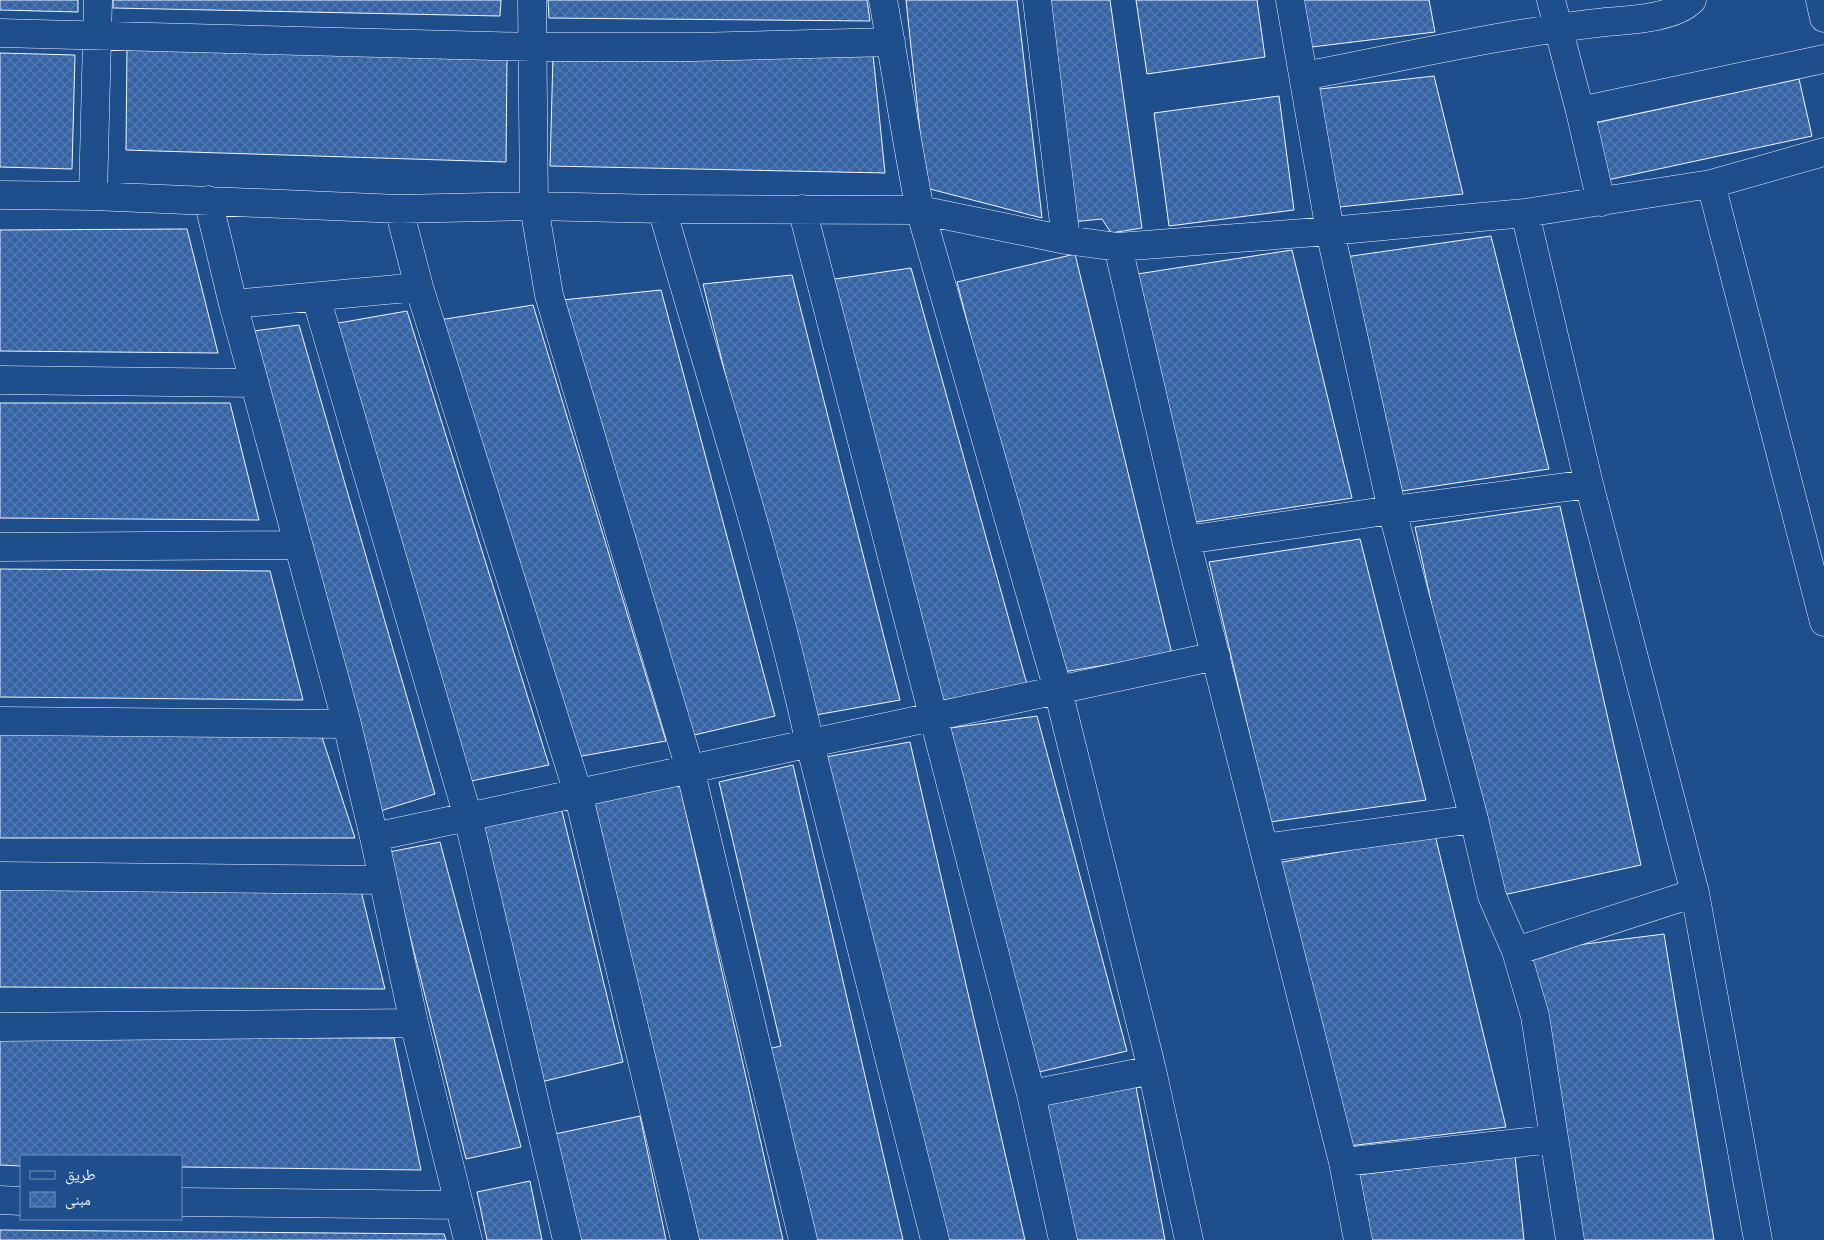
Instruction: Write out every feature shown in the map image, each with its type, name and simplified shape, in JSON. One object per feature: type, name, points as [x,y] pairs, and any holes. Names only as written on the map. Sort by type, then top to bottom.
[{"type":"street","points":[[93,196],[98,0]]},
{"type":"street","points":[[532,0],[534,206],[549,295],[690,769],[803,1240]]},
{"type":"street","points":[[883,0],[908,151],[920,210],[1058,690],[1152,1070],[1189,1240]]},
{"type":"street","points":[[1037,0],[1066,240]]},
{"type":"street","points":[[1290,0],[1330,231],[1392,510],[1474,819],[1492,896],[1516,951],[1535,1016],[1570,1240]]},
{"type":"street","points":[[1550,0],[1580,111],[1601,202]]},
{"type":"street","points":[[1304,76],[1558,27],[1626,20],[1674,12],[1686,6],[1692,0]]},
{"type":"street","points":[[1820,0],[1824,18]]},
{"type":"street","points":[[0,33],[97,34],[532,47],[694,47],[890,42]]},
{"type":"street","points":[[1580,111],[1824,59]]},
{"type":"street","points":[[0,195],[208,200],[399,209],[534,206],[662,209],[920,210],[1066,240],[1118,247],[1330,231],[1524,213],[1711,184],[1824,152]]},
{"type":"street","points":[[1711,184],[1824,622]]},
{"type":"street","points":[[208,200],[233,304],[347,724],[374,837],[414,1023],[468,1240]]},
{"type":"street","points":[[399,209],[419,287],[578,793],[685,1240]]},
{"type":"street","points":[[662,209],[741,477],[792,662],[810,744],[935,1240]]},
{"type":"street","points":[[802,209],[1031,1094],[1062,1240]]},
{"type":"street","points":[[1524,213],[1589,484],[1695,893],[1758,1240]]},
{"type":"street","points":[[1118,247],[1186,540],[1343,1162],[1358,1240]]},
{"type":"street","points":[[233,304],[419,287]]},
{"type":"street","points":[[316,297],[468,817],[568,1240]]},
{"type":"street","points":[[0,380],[254,383]]},
{"type":"street","points":[[1186,540],[1589,484]]},
{"type":"street","points":[[0,547],[298,545]]},
{"type":"street","points":[[374,837],[1216,656]]},
{"type":"street","points":[[0,721],[347,724]]},
{"type":"street","points":[[1264,848],[1474,819]]},
{"type":"street","points":[[0,876],[383,880]]},
{"type":"street","points":[[1516,951],[1695,893]]},
{"type":"street","points":[[0,1027],[414,1023]]},
{"type":"street","points":[[1031,1094],[1152,1070]]},
{"type":"street","points":[[1343,1162],[1554,1139]]},
{"type":"street","points":[[0,1200],[20,1201]]},
{"type":"street","points":[[182,1202],[459,1206]]},
{"type":"building","points":[[0,0],[78,0],[78,12],[0,10]]},
{"type":"building","points":[[113,0],[501,0],[500,16],[113,8]]},
{"type":"building","points":[[548,0],[867,0],[870,21],[549,18]]},
{"type":"building","points":[[906,0],[1017,0],[1042,218],[926,188]]},
{"type":"building","points":[[1042,0],[1110,0],[1142,228],[1111,233],[1102,219],[1071,222]]},
{"type":"building","points":[[1136,0],[1257,0],[1265,57],[1147,74]]},
{"type":"building","points":[[1293,0],[1429,0],[1435,32],[1304,48]]},
{"type":"building","points":[[127,44],[507,59],[506,162],[126,150]]},
{"type":"building","points":[[0,53],[75,55],[72,169],[0,167]]},
{"type":"building","points":[[873,54],[885,173],[550,166],[553,56]]},
{"type":"building","points":[[1434,76],[1463,194],[1330,208],[1311,90]]},
{"type":"building","points":[[1799,79],[1812,136],[1598,182],[1586,125]]},
{"type":"building","points":[[1279,96],[1294,210],[1169,226],[1154,113]]},
{"type":"building","points":[[187,229],[218,353],[0,351],[0,230]]},
{"type":"building","points":[[1491,236],[1549,469],[1402,491],[1345,257]]},
{"type":"building","points":[[1292,250],[1352,498],[1190,523],[1131,275]]},
{"type":"building","points":[[1075,254],[1172,654],[1057,673],[957,282]]},
{"type":"building","points":[[911,268],[1028,688],[936,701],[828,280]]},
{"type":"building","points":[[792,275],[900,700],[810,716],[703,284]]},
{"type":"building","points":[[661,290],[775,716],[690,736],[562,300]]},
{"type":"building","points":[[533,305],[666,741],[571,758],[433,321]]},
{"type":"building","points":[[407,311],[549,765],[466,782],[327,325]]},
{"type":"building","points":[[299,325],[435,794],[380,811],[246,332]]},
{"type":"building","points":[[0,403],[230,403],[259,520],[0,518]]},
{"type":"building","points":[[1560,506],[1641,865],[1494,897],[1415,527]]},
{"type":"building","points":[[1360,539],[1426,800],[1270,822],[1209,562]]},
{"type":"building","points":[[0,569],[270,571],[303,700],[0,697]]},
{"type":"building","points":[[1037,716],[1127,1051],[1035,1073],[943,729]]},
{"type":"building","points":[[0,731],[320,731],[355,838],[0,838]]},
{"type":"building","points":[[910,742],[1025,1240],[939,1240],[820,758]]},
{"type":"building","points":[[793,765],[903,1240],[808,1240],[763,1050],[781,1046],[719,782]]},
{"type":"building","points":[[678,778],[783,1240],[688,1240],[589,798]]},
{"type":"building","points":[[561,807],[623,1062],[541,1082],[478,827]]},
{"type":"building","points":[[1435,835],[1506,1127],[1349,1146],[1277,863]]},
{"type":"building","points":[[440,842],[521,1147],[466,1159],[389,852]]},
{"type":"building","points":[[0,880],[360,887],[385,989],[0,987]]},
{"type":"building","points":[[1664,934],[1714,1240],[1576,1240],[1530,951]]},
{"type":"building","points":[[0,1037],[394,1038],[421,1170],[182,1167],[182,1155],[20,1155],[20,1166],[0,1165]]},
{"type":"building","points":[[1136,1087],[1165,1240],[1071,1240],[1043,1101]]},
{"type":"building","points":[[640,1116],[666,1240],[578,1240],[555,1134]]},
{"type":"building","points":[[1515,1156],[1524,1240],[1364,1240],[1357,1175]]},
{"type":"building","points":[[530,1181],[542,1240],[487,1240],[477,1192]]},
{"type":"building","points":[[0,1230],[444,1234],[446,1240],[0,1240]]}]
